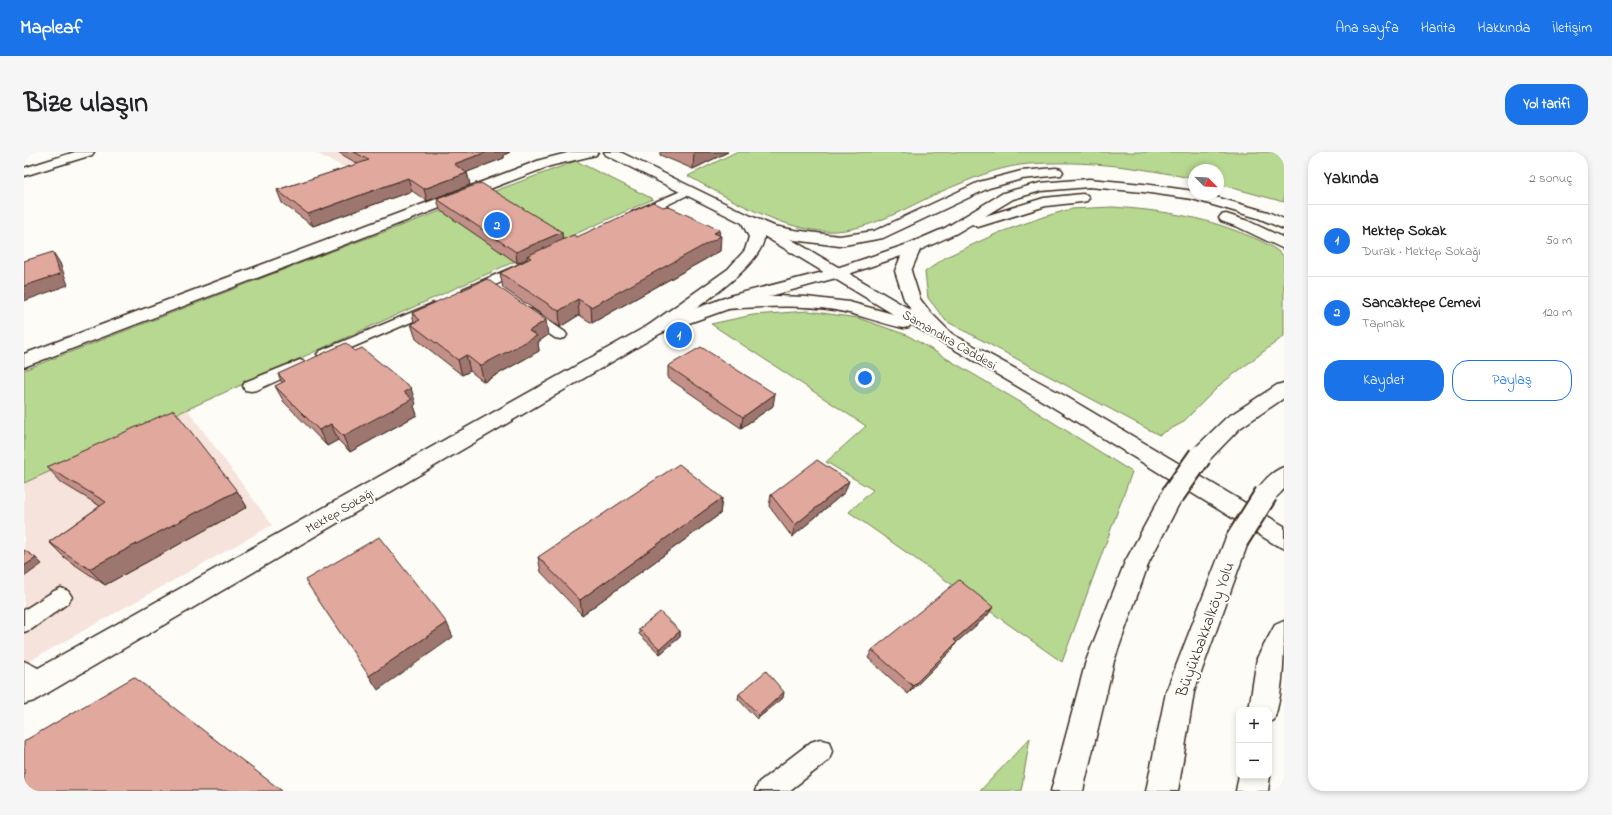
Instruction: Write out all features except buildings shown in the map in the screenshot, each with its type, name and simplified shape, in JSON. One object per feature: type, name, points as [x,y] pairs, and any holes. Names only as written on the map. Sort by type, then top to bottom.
[{"type":"main road","points":[[24,172],[88,152]]},
{"type":"main road","points":[[24,361],[545,163],[582,153],[592,152]]},
{"type":"main road","name":"Samandıra Caddesi","points":[[615,153],[748,220],[946,338],[1058,401],[1284,538]]},
{"type":"main road","points":[[748,220],[770,229],[794,236],[839,241],[878,235],[984,185],[1021,175],[1087,170],[1142,175],[1188,183]]},
{"type":"main road","points":[[655,329],[739,299],[837,273],[913,247],[950,231],[1008,196],[1040,187],[1089,183],[1143,188],[1193,195],[1263,215],[1284,225]]},
{"type":"main road","points":[[1224,192],[1284,211]]},
{"type":"main road","points":[[950,231],[994,219],[1044,202],[1101,196],[1181,206],[1243,224],[1284,244]]},
{"type":"main road","points":[[655,329],[734,272],[752,251],[757,237],[748,220]]},
{"type":"main road","points":[[913,247],[903,271],[912,299],[924,316],[946,338]]},
{"type":"main road","points":[[724,304],[792,301],[832,305],[875,313],[946,338]]},
{"type":"main road","name":"Mektep Sokağı","points":[[29,682],[655,329]]},
{"type":"main road","points":[[1067,791],[1100,661],[1137,562],[1172,496],[1200,456],[1234,423],[1284,389]]},
{"type":"main road","name":"Büyükbakkalköy Yolu","points":[[1162,791],[1180,692],[1237,540],[1266,494],[1284,475]]},
{"type":"main road","points":[[1264,707],[1271,658],[1284,633]]},
{"type":"main road","points":[[1252,791],[1254,779]]},
{"type":"lane","points":[[627,219],[688,191]]},
{"type":"lane","points":[[251,386],[453,299],[535,261]]},
{"type":"lane","points":[[486,284],[498,293]]},
{"type":"lane","points":[[517,305],[560,335]]},
{"type":"lane","points":[[24,622],[61,597]]},
{"type":"lane","points":[[768,791],[820,751]]},
{"type":"shaded area","points":[[314,152],[420,152],[356,173]]},
{"type":"shaded area","points":[[187,409],[272,525],[24,664],[24,483]]},
{"type":"green space","points":[[736,152],[1276,152],[1284,155],[1284,202],[1224,186],[1224,164],[1188,164],[1188,178],[1133,168],[1091,164],[1029,164],[1001,169],[974,178],[868,225],[836,231],[818,231],[799,227],[760,213],[688,176]]},
{"type":"green space","points":[[576,161],[653,199],[24,483],[24,370],[319,256]]},
{"type":"green space","points":[[1112,207],[1163,212],[1195,218],[1249,236],[1275,249],[1284,256],[1284,336],[1221,384],[1182,423],[1159,435],[946,321],[928,298],[925,272],[946,257],[998,233],[1043,217],[1071,209]]},
{"type":"green space","points":[[808,311],[858,318],[907,335],[1032,409],[1132,472],[1062,662],[849,512],[873,490],[826,462],[866,426],[711,324],[753,315]]},
{"type":"green space","points":[[1030,738],[1021,791],[980,791]]},
{"type":"place","name":"Sancaktepe Cemevi","points":[[497,225]]},
{"type":"place","name":"Mektep Sokak","points":[[679,335]]}]
